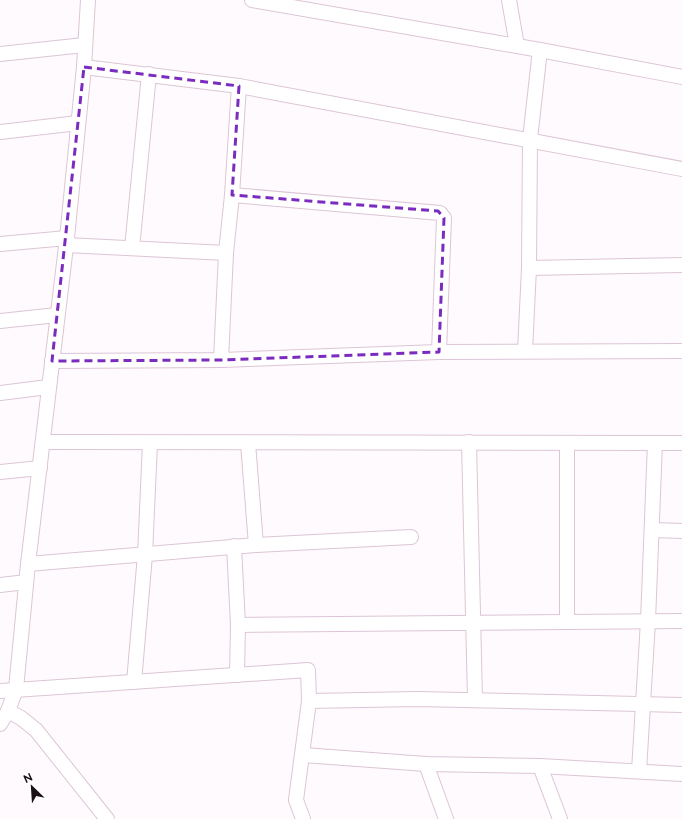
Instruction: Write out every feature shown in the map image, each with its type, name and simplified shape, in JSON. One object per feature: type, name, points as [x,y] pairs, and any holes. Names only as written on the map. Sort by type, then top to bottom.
[{"type":"street","points":[[0,724],[8,712],[16,689],[28,564],[66,242],[84,66],[84,45],[88,0]]},
{"type":"street","points":[[252,0],[518,46],[682,77]]},
{"type":"street","points":[[509,0],[518,46]]},
{"type":"street","points":[[0,54],[84,45]]},
{"type":"street","points":[[525,352],[529,268],[530,139],[540,50]]},
{"type":"street","points":[[84,66],[239,86],[530,139],[682,169]]},
{"type":"street","points":[[132,248],[149,74]]},
{"type":"street","points":[[221,360],[226,253],[232,196],[239,86]]},
{"type":"street","points":[[0,132],[78,122]]},
{"type":"street","points":[[232,196],[440,212],[444,218],[439,352]]},
{"type":"street","points":[[0,244],[66,242],[132,248],[226,253]]},
{"type":"street","points":[[529,268],[682,265]]},
{"type":"street","points":[[0,321],[57,314]]},
{"type":"street","points":[[52,361],[221,360],[439,352],[682,351]]},
{"type":"street","points":[[0,393],[48,387]]},
{"type":"street","points":[[43,442],[248,444],[469,442],[682,443]]},
{"type":"street","points":[[134,682],[145,555],[150,442]]},
{"type":"street","points":[[469,442],[475,700]]},
{"type":"street","points":[[567,443],[567,622]]},
{"type":"street","points":[[638,771],[648,621],[655,443]]},
{"type":"street","points":[[248,444],[256,545]]},
{"type":"street","points":[[0,472],[40,468]]},
{"type":"street","points":[[652,530],[682,531]]},
{"type":"street","points":[[28,564],[145,555],[234,546],[411,537]]},
{"type":"street","points":[[234,546],[238,625],[237,675]]},
{"type":"street","points":[[0,585],[26,582]]},
{"type":"street","points":[[238,625],[682,620]]},
{"type":"street","points":[[0,691],[308,670],[309,701],[296,800],[303,819]]},
{"type":"street","points":[[309,701],[417,698],[682,706]]},
{"type":"street","points":[[8,712],[21,718],[36,730],[108,819]]},
{"type":"street","points":[[303,755],[426,764],[540,766],[682,774]]},
{"type":"street","points":[[426,764],[446,819]]},
{"type":"street","points":[[540,766],[560,819]]},
{"type":"highlighted area","points":[[84,67],[239,86],[232,195],[438,211],[444,218],[439,352],[221,360],[52,361]]}]
